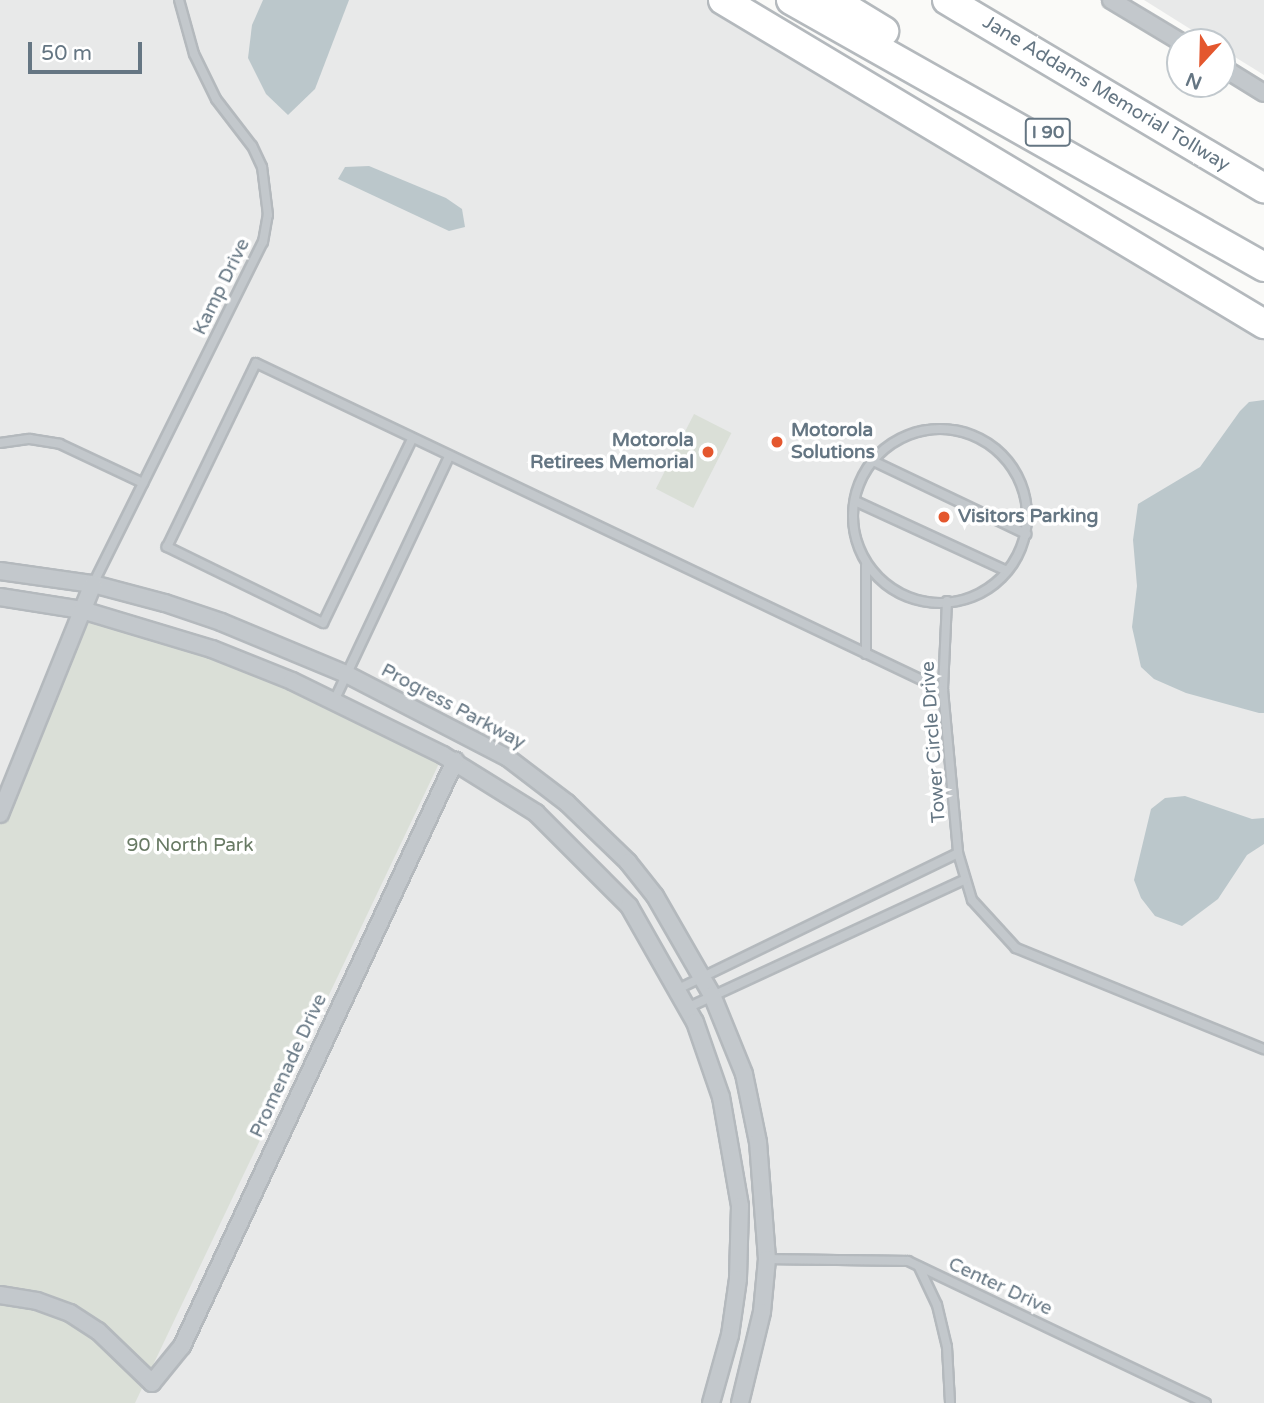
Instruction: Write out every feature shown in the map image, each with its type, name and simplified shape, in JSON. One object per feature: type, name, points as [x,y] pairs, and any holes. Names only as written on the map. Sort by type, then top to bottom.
[{"type":"highway","points":[[723,0],[1264,324]]},
{"type":"highway","points":[[791,0],[1264,265]]},
{"type":"highway","name":"I 90","points":[[833,0],[1264,265]]},
{"type":"highway","name":"Jane Addams Memorial Tollway","points":[[947,0],[1264,188]]},
{"type":"street","points":[[1111,0],[1166,33]]},
{"type":"street","points":[[1236,76],[1264,93]]},
{"type":"street","name":"Progress Parkway","points":[[0,571],[93,584],[221,621],[346,674],[475,738],[567,803],[628,862],[655,896],[703,976],[744,1074],[764,1184],[767,1259],[762,1312],[740,1403]]},
{"type":"street","points":[[0,814],[93,584]]},
{"type":"street","points":[[0,597],[82,610],[212,649],[334,701],[455,761],[536,813],[596,869],[629,906],[680,988],[688,1007],[721,1097],[740,1206],[738,1279],[730,1335],[711,1403]]},
{"type":"street","name":"Promenade Drive","points":[[0,1295],[37,1301],[70,1312],[98,1331],[152,1383],[182,1346],[455,761]]},
{"type":"lane","name":"Kamp Drive","points":[[93,584],[263,242],[268,215],[262,167],[199,65],[179,0]]},
{"type":"lane","points":[[412,439],[323,623],[167,547],[256,363],[943,690]]},
{"type":"lane","points":[[950,430],[978,438],[1002,454],[1019,478],[1027,506],[1026,534],[1007,571],[968,600],[917,601],[890,589],[866,565],[856,542],[855,501],[873,461],[895,442],[921,431],[950,430]]},
{"type":"lane","points":[[0,443],[30,439],[60,444],[143,483]]},
{"type":"lane","points":[[334,701],[449,457]]},
{"type":"lane","points":[[873,461],[1026,534]]},
{"type":"lane","points":[[855,501],[1007,571]]},
{"type":"lane","points":[[866,565],[866,654]]},
{"type":"lane","name":"Tower Circle Drive","points":[[947,601],[943,690],[958,853],[964,880],[991,925],[1016,948],[1264,1049]]},
{"type":"lane","points":[[680,988],[958,853]]},
{"type":"lane","points":[[688,1007],[964,880]]},
{"type":"lane","name":"Center Drive","points":[[767,1259],[888,1259],[919,1267],[1206,1403]]},
{"type":"lane","points":[[919,1267],[937,1305],[947,1347],[950,1403]]},
{"type":"shaded area","points":[[0,0],[740,0],[1264,319],[1264,1403],[0,1403]]},
{"type":"shaded area","points":[[263,0],[349,0],[315,89],[288,115],[266,94],[248,58],[252,25]]},
{"type":"shaded area","points":[[1144,0],[1264,0],[1264,75],[1236,58],[1236,28],[1189,28]]},
{"type":"shaded area","points":[[369,166],[446,198],[462,209],[465,227],[449,231],[338,179],[345,167]]},
{"type":"shaded area","points":[[1264,400],[1264,713],[1259,713],[1186,693],[1154,679],[1141,667],[1132,627],[1137,586],[1133,540],[1138,504],[1200,467],[1240,411],[1249,402]]},
{"type":"shaded area","points":[[1185,796],[1252,819],[1264,818],[1264,844],[1247,855],[1218,899],[1182,926],[1155,916],[1141,898],[1134,880],[1151,809],[1165,798]]},
{"type":"green space","points":[[694,414],[731,433],[693,508],[656,489]]},
{"type":"green space","name":"90 North Park","points":[[82,610],[212,649],[443,755],[135,1403],[0,1403],[0,814]]},
{"type":"place","name":"Motorola Solutions","points":[[777,442]]},
{"type":"place","name":"Motorola Retirees Memorial","points":[[708,452]]},
{"type":"place","name":"Visitors Parking","points":[[944,517]]}]
